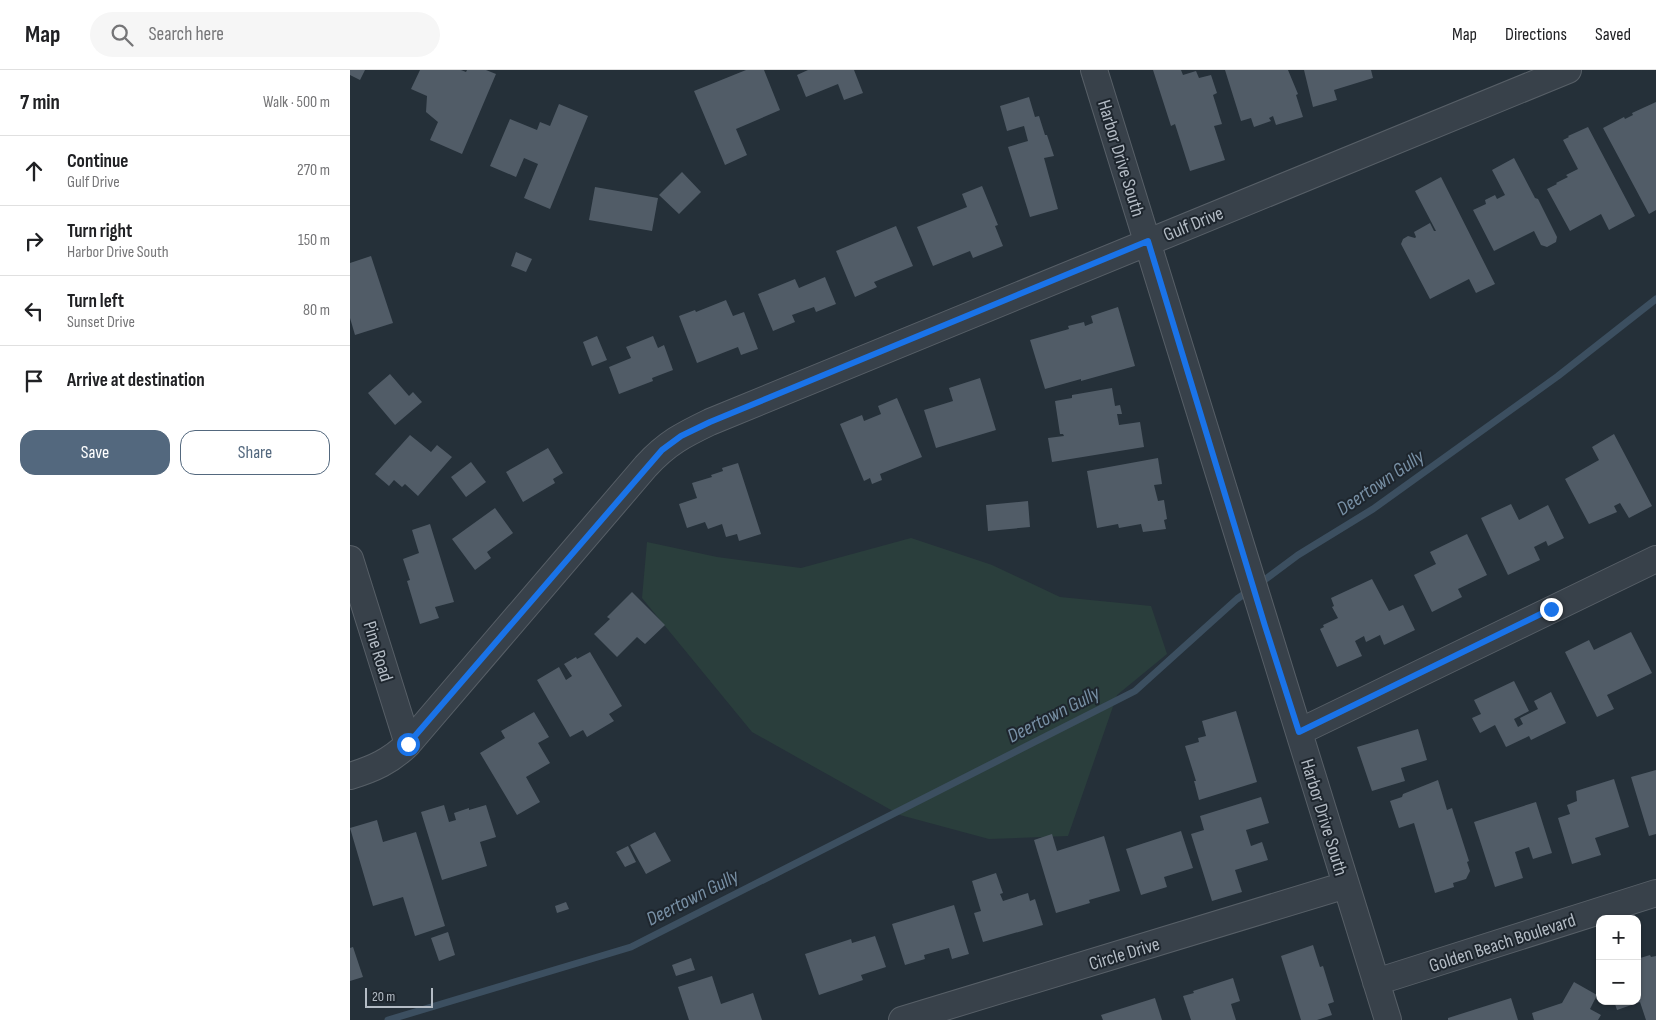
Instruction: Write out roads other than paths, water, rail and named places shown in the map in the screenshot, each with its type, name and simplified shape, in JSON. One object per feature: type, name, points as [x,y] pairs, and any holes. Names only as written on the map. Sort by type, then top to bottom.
[{"type":"street","name":"Harbor Drive South","points":[[1094,70],[1148,241],[1242,554],[1388,1020]]},
{"type":"street","name":"Gulf Drive","points":[[350,776],[371,770],[385,763],[408,744],[662,450],[681,436],[710,422],[1148,241],[1568,70]]},
{"type":"street","name":"Pine Road","points":[[350,559],[408,744]]},
{"type":"street","points":[[1299,732],[1656,559]]},
{"type":"street","name":"Circle Drive","points":[[902,1020],[1346,885]]},
{"type":"street","name":"Golden Beach Boulevard","points":[[1376,982],[1656,893]]},
{"type":"waterway","name":"Deertown Gully","points":[[1259,584],[1298,555],[1373,509],[1558,376],[1656,299]]},
{"type":"waterway","name":"Deertown Gully","points":[[388,1020],[631,947],[1135,691],[1237,599],[1250,590]]}]
